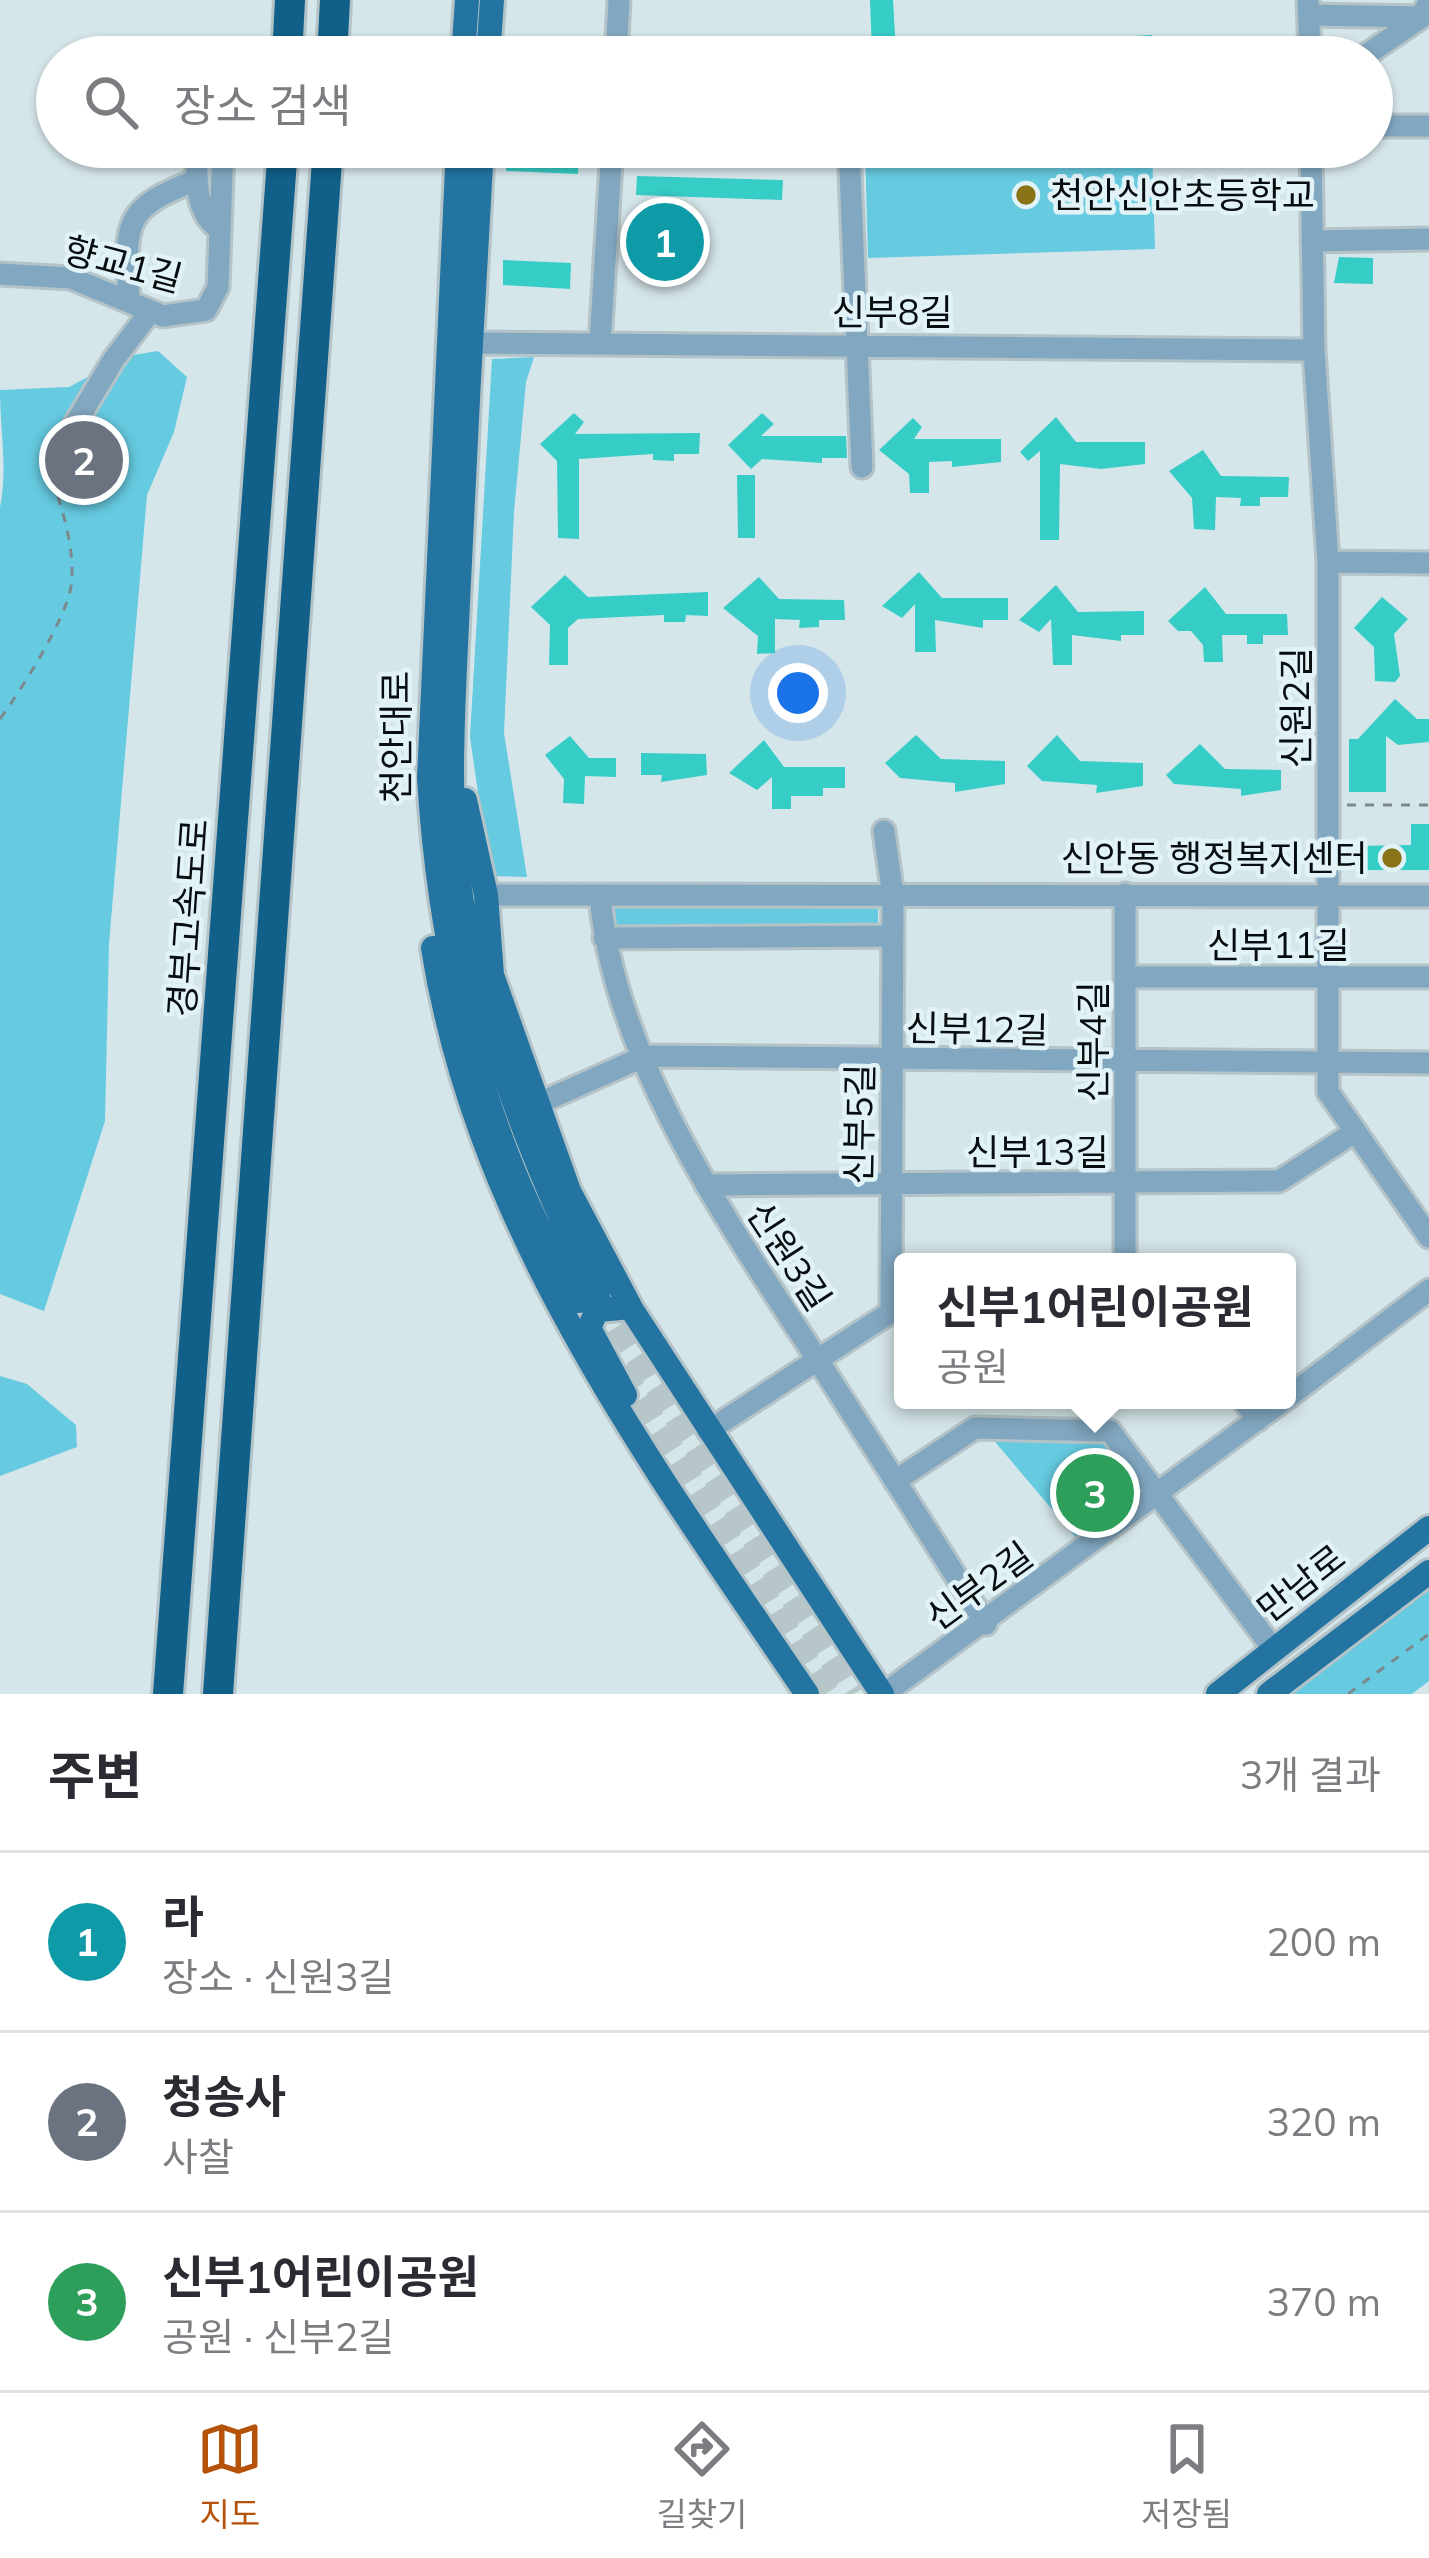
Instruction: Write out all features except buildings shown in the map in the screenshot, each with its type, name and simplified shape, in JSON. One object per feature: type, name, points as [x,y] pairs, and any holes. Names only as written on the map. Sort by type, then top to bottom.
[{"type":"highway","points":[[288,36],[290,0]]},
{"type":"highway","points":[[333,36],[334,0]]},
{"type":"highway","name":"경부고속도로","points":[[168,1694],[281,168]]},
{"type":"highway","points":[[220,1694],[327,168]]},
{"type":"main road","points":[[464,36],[467,0]]},
{"type":"main road","points":[[489,36],[492,0]]},
{"type":"main road","name":"천안대로","points":[[457,168],[429,778],[438,881],[475,1057],[512,1164],[588,1299],[524,1136],[480,996],[454,838],[453,726],[481,168]]},
{"type":"main road","points":[[453,726],[486,895],[492,975],[569,1191],[638,1319],[883,1694]]},
{"type":"main road","points":[[429,778],[430,929],[465,1094],[524,1238],[578,1345],[807,1694]]},
{"type":"main road","points":[[638,1319],[620,1307],[602,1308],[589,1328],[698,1533]]},
{"type":"main road","name":"만남로","points":[[1218,1694],[1429,1528]]},
{"type":"main road","name":"만남로","points":[[1269,1694],[1429,1572]]},
{"type":"street","points":[[617,36],[619,0]]},
{"type":"street","points":[[1308,8],[1426,12]]},
{"type":"street","points":[[1392,36],[1426,12]]},
{"type":"street","points":[[1393,126],[1429,126]]},
{"type":"street","points":[[197,168],[207,221],[220,230]]},
{"type":"street","name":"향교1길","points":[[0,274],[71,278],[150,312],[176,318],[206,310],[218,287],[223,168]]},
{"type":"street","points":[[600,343],[611,168]]},
{"type":"street","points":[[849,168],[853,345],[862,370],[862,467]]},
{"type":"street","name":"신원2길","points":[[1311,168],[1314,350],[1328,562],[1328,1092],[1429,1237]]},
{"type":"street","points":[[129,301],[129,235],[136,210],[145,201],[197,180]]},
{"type":"street","points":[[1312,241],[1429,239]]},
{"type":"street","points":[[56,456],[114,359],[150,312]]},
{"type":"street","name":"신부8길","points":[[470,343],[1314,350]]},
{"type":"street","points":[[1328,562],[1429,563]]},
{"type":"street","name":"신부5길","points":[[884,831],[893,896],[894,1253]]},
{"type":"street","points":[[486,895],[1429,896]]},
{"type":"street","name":"신원3길","points":[[600,895],[604,938],[645,1055],[706,1185],[986,1624]]},
{"type":"street","name":"신부4길","points":[[1124,1253],[1125,895]]},
{"type":"street","points":[[604,938],[893,936]]},
{"type":"street","name":"신부11길","points":[[1126,977],[1429,977]]},
{"type":"street","name":"신부12길","points":[[535,1105],[645,1055],[1429,1064]]},
{"type":"street","name":"신부13길","points":[[706,1185],[1279,1181],[1353,1133]]},
{"type":"street","name":"신부2길","points":[[1296,1391],[1429,1289]]},
{"type":"street","points":[[708,1431],[894,1314]]},
{"type":"street","points":[[1250,1409],[1258,1420]]},
{"type":"street","name":"신부2길","points":[[883,1694],[986,1624],[1273,1409]]},
{"type":"street","points":[[895,1481],[975,1428],[1110,1431],[1274,1650]]},
{"type":"path","points":[[0,719],[40,657],[71,589],[69,546],[50,472],[56,456]]},
{"type":"path","points":[[1334,805],[1429,806]]},
{"type":"path","points":[[1348,1694],[1429,1634]]},
{"type":"shaded area","points":[[866,168],[1153,168],[1155,249],[868,258]]},
{"type":"shaded area","points":[[158,351],[187,377],[174,432],[147,495],[109,944],[105,1121],[44,1311],[0,1294],[0,508],[4,463],[0,390],[69,387],[127,356]]},
{"type":"shaded area","points":[[534,357],[526,382],[514,512],[504,733],[527,877],[490,876],[470,737],[492,359]]},
{"type":"shaded area","points":[[608,900],[878,904],[878,928],[615,931]]},
{"type":"shaded area","points":[[0,1376],[27,1384],[76,1425],[77,1447],[0,1476]]},
{"type":"shaded area","points":[[990,1436],[1106,1437],[1151,1490],[1084,1547]]},
{"type":"shaded area","points":[[1429,1589],[1429,1681],[1412,1694],[1287,1694]]},
{"type":"tunnel","points":[[598,1296],[854,1694]]},
{"type":"tunnel","points":[[621,1369],[828,1694]]},
{"type":"place","name":"천안신안초등학교","points":[[1026,195]]},
{"type":"place","name":"라","points":[[665,242]]},
{"type":"place","name":"청송사","points":[[84,460]]},
{"type":"place","name":"신안동 행정복지센터","points":[[1392,858]]},
{"type":"place","name":"신부1어린이공원","points":[[1095,1493]]}]
